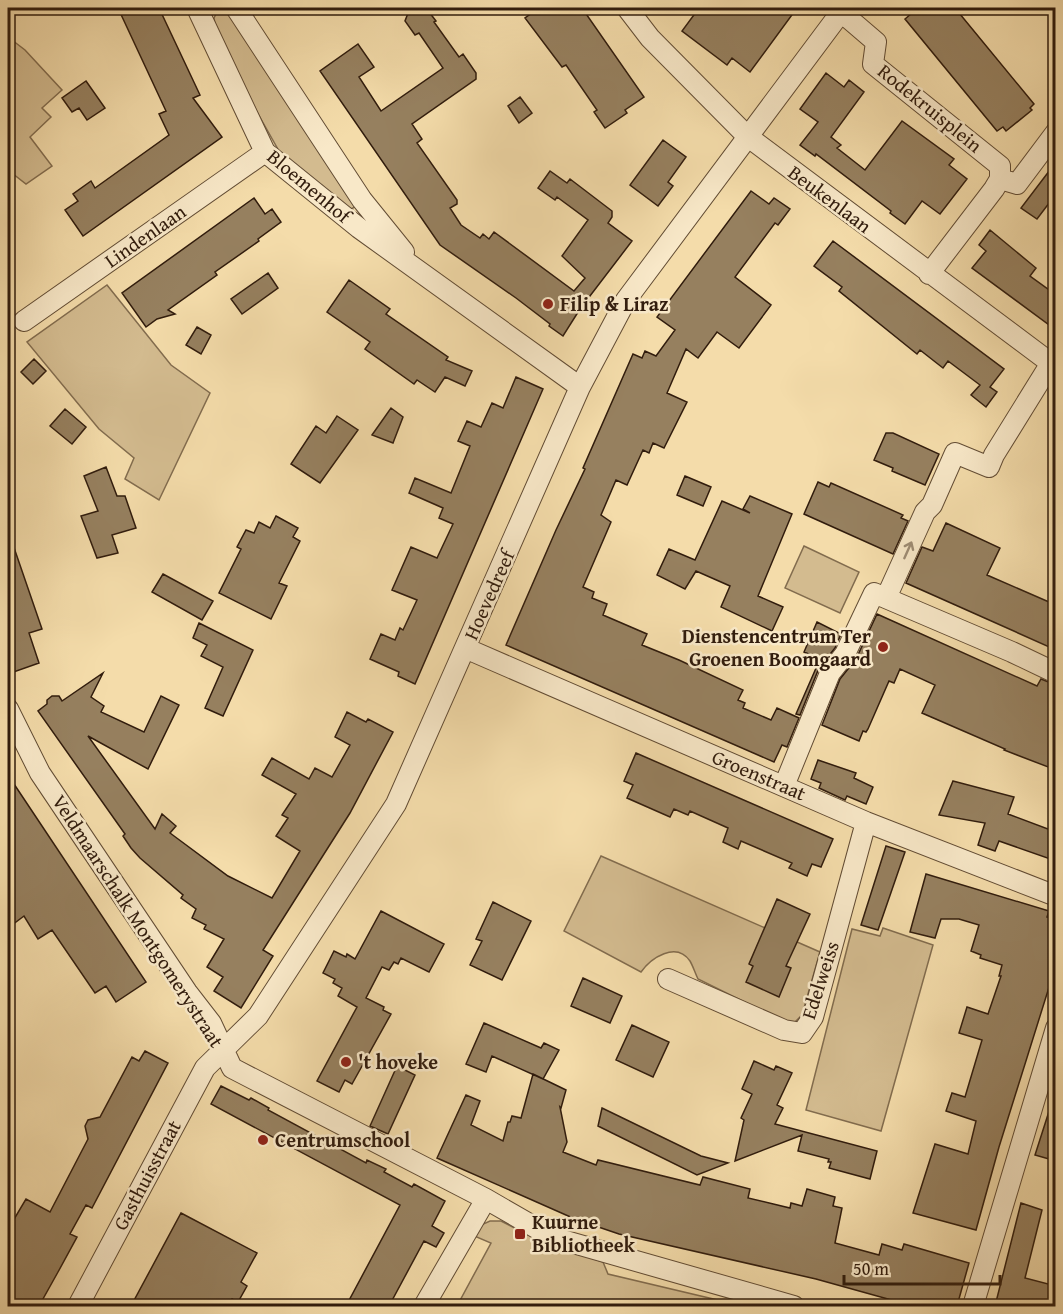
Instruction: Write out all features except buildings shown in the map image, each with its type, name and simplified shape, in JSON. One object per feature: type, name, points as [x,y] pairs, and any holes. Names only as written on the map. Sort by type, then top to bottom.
[{"type":"street","name":"Bloemenhof","points":[[196,8],[265,152],[359,228],[580,387]]},
{"type":"street","name":"Bloemenhof","points":[[236,8],[362,200],[423,275]]},
{"type":"street","name":"Beukenlaan","points":[[627,8],[650,38],[747,136],[1053,365]]},
{"type":"street","name":"Rodekruisplein","points":[[747,136],[842,10],[876,42],[873,64],[1000,166],[1000,179]]},
{"type":"street","points":[[929,274],[1000,179],[1017,184],[1056,132]]},
{"type":"street","name":"Hoevedreef","points":[[223,1049],[258,1016],[396,804],[580,387],[626,300],[747,136]]},
{"type":"street","name":"Lindenlaan","points":[[24,321],[265,152]]},
{"type":"street","points":[[886,598],[955,453],[989,467],[994,455],[1053,365]]},
{"type":"street","points":[[784,786],[830,673],[845,654],[874,593],[1056,673]]},
{"type":"street","name":"Groenstraat","points":[[465,648],[866,822],[1056,896]]},
{"type":"street","name":"Veldmaarschalk Montgomerystraat","points":[[8,709],[40,772],[187,992],[211,1023],[232,1068],[486,1199],[552,1237],[794,1306]]},
{"type":"street","name":"Edelweiss","points":[[668,980],[784,1030],[802,1033],[813,1017],[866,822]]},
{"type":"street","points":[[973,1306],[1056,1028]]},
{"type":"street","name":"Gasthuisstraat","points":[[78,1306],[200,1076],[223,1049]]},
{"type":"street","points":[[424,1306],[486,1199]]},
{"type":"shaded area","points":[[224,11],[231,17],[355,207],[349,210],[279,151],[257,112],[215,24],[214,18],[217,12]]},
{"type":"shaded area","points":[[8,37],[25,50],[62,90],[42,108],[51,117],[30,137],[52,166],[26,184],[8,170]]},
{"type":"shaded area","points":[[107,285],[171,365],[210,393],[159,500],[125,479],[134,458],[99,429],[27,342]]},
{"type":"shaded area","points":[[804,546],[859,572],[840,613],[785,588]]},
{"type":"shaded area","points":[[601,856],[820,952],[802,1015],[795,1022],[785,1022],[698,979],[690,961],[678,952],[657,957],[641,972],[564,931]]},
{"type":"shaded area","points":[[883,928],[933,945],[881,1131],[806,1110],[852,929],[880,936]]},
{"type":"shaded area","points":[[490,1221],[501,1221],[538,1240],[603,1262],[608,1274],[743,1306],[457,1306],[491,1243],[472,1235],[481,1225]]},
{"type":"place","name":"Filip & Liraz","points":[[548,304]]},
{"type":"place","name":"Dienstencentrum Ter Groenen Boomgaard","points":[[883,647]]},
{"type":"place","name":"'t hoveke","points":[[346,1062]]},
{"type":"place","name":"Centrumschool","points":[[263,1140]]},
{"type":"place","name":"Kuurne Bibliotheek","points":[[520,1234]]}]
